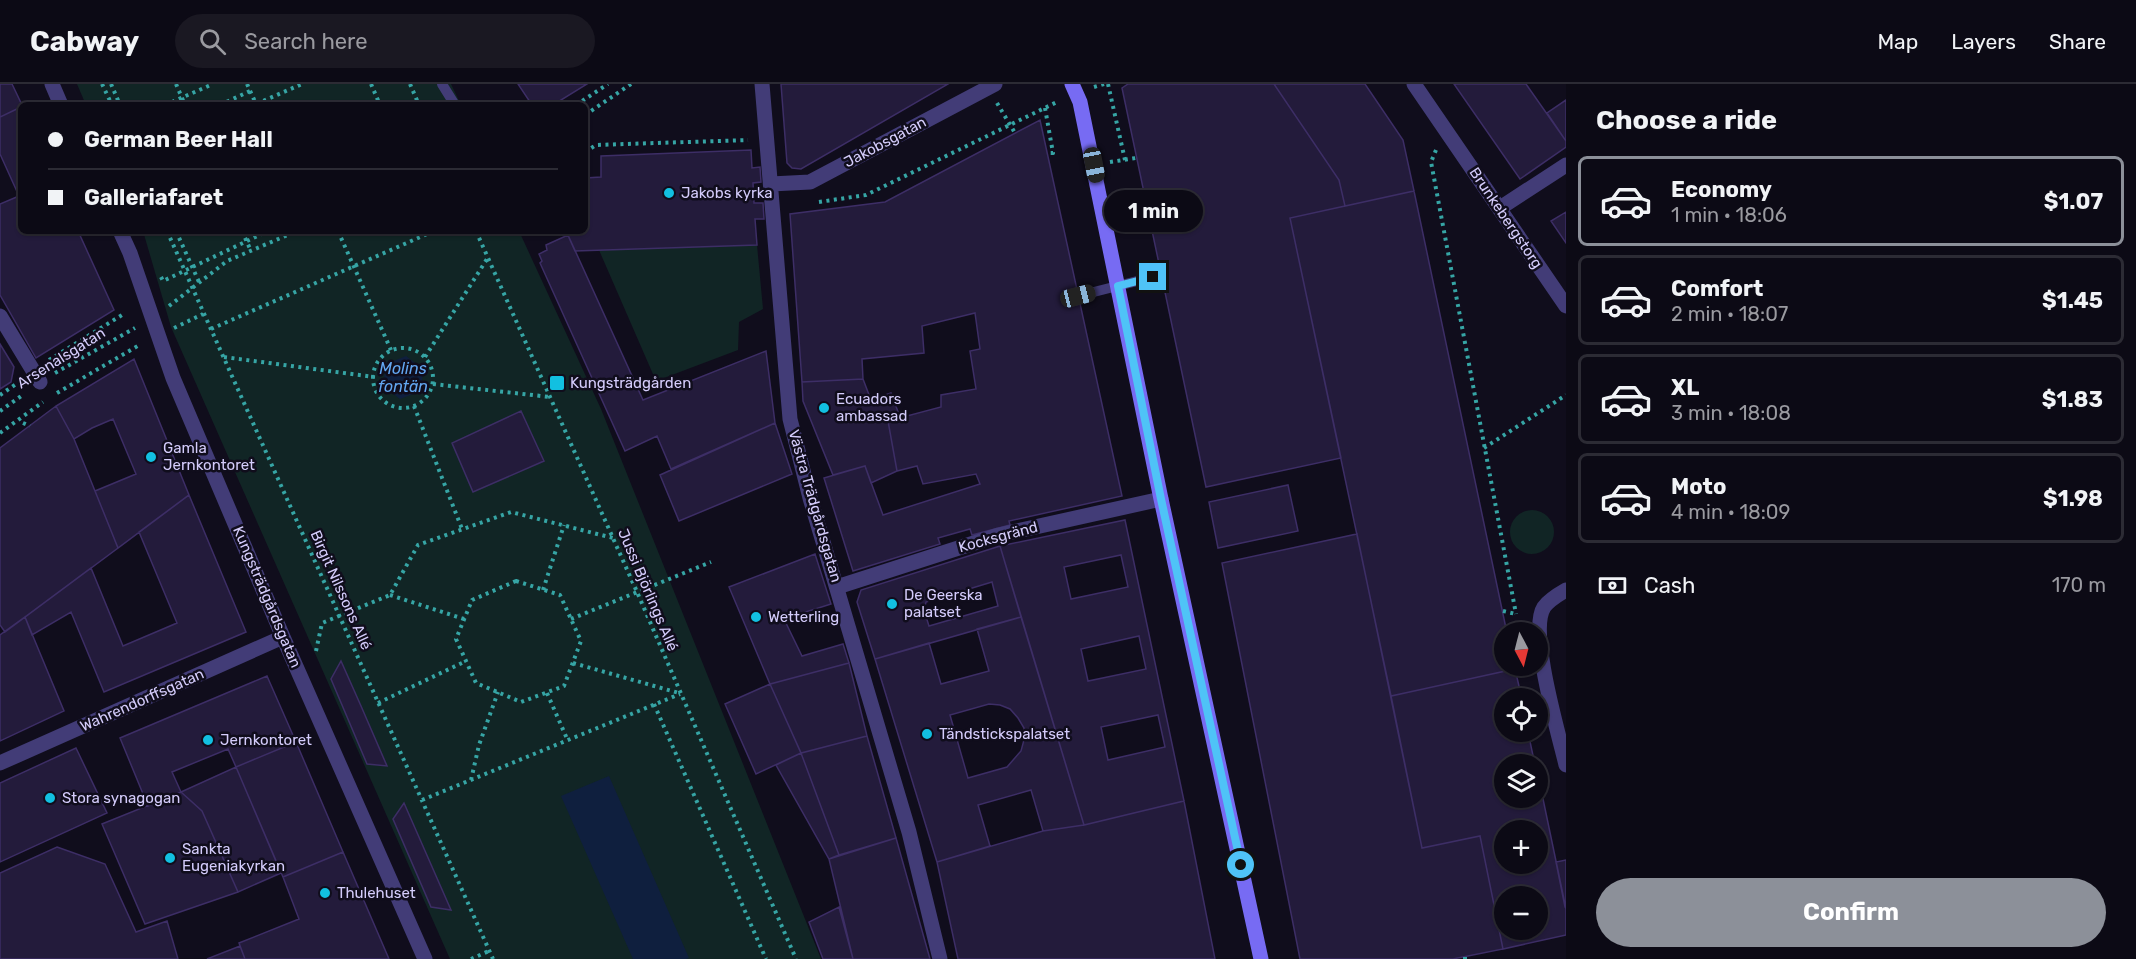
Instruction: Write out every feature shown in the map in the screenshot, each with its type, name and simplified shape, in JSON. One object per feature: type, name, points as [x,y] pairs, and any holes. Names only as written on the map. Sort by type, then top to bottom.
[{"type":"street","points":[[52,84],[60,102]]},
{"type":"street","name":"Västra Trädgårdsgatan","points":[[762,84],[790,419],[810,498],[909,832],[940,959]]},
{"type":"street","points":[[1071,84],[1080,102],[1161,499],[1261,959]]},
{"type":"street","name":"Brunkebergstorg","points":[[1414,84],[1566,306]]},
{"type":"street","name":"Jakobsgatan","points":[[771,184],[810,182],[991,86]]},
{"type":"street","points":[[1500,208],[1566,165]]},
{"type":"street","name":"Kungsträdgårdsgatan","points":[[121,234],[173,378],[424,959]]},
{"type":"street","points":[[0,316],[36,376]]},
{"type":"street","name":"Kocksgränd","points":[[837,587],[999,535],[1161,499]]},
{"type":"street","points":[[1566,590],[1544,607],[1538,623],[1540,649],[1566,765]]},
{"type":"street","name":"Wahrendorffsgatan","points":[[0,763],[283,637]]},
{"type":"lane","points":[[442,84],[452,102]]},
{"type":"lane","points":[[1078,296],[1153,277]]},
{"type":"path","points":[[102,84],[111,102]]},
{"type":"path","points":[[111,84],[119,102]]},
{"type":"path","points":[[176,84],[184,102]]},
{"type":"path","points":[[172,102],[213,84]]},
{"type":"path","points":[[247,84],[255,102]]},
{"type":"path","points":[[261,102],[302,84]]},
{"type":"path","points":[[372,84],[379,102]]},
{"type":"path","points":[[410,84],[418,102]]},
{"type":"path","points":[[581,102],[608,84]]},
{"type":"path","points":[[588,114],[631,84]]},
{"type":"path","points":[[1108,84],[1125,160]]},
{"type":"path","points":[[991,86],[1015,133]]},
{"type":"path","points":[[226,102],[250,91]]},
{"type":"path","points":[[1044,108],[1053,153],[1047,153]]},
{"type":"path","points":[[1431,162],[1516,614],[1503,611]]},
{"type":"path","name":"Birgit Nilssons Allé","points":[[168,234],[493,959]]},
{"type":"path","points":[[177,234],[199,282]]},
{"type":"path","points":[[243,234],[251,251]]},
{"type":"path","points":[[159,271],[163,280],[261,234]]},
{"type":"path","points":[[165,308],[227,261],[290,234]]},
{"type":"path","points":[[339,234],[391,350]]},
{"type":"path","points":[[211,329],[427,234]]},
{"type":"path","name":"Jussi Björlings Allé","points":[[477,234],[637,592],[796,959]]},
{"type":"path","points":[[425,357],[488,258]]},
{"type":"path","points":[[170,330],[203,314]]},
{"type":"path","points":[[0,395],[36,376],[122,315]]},
{"type":"path","name":"Arsenalsgatan","points":[[0,411],[36,376],[135,327]]},
{"type":"path","points":[[54,395],[144,342]]},
{"type":"path","points":[[409,349],[425,357],[431,365],[433,375],[433,384],[429,393],[414,406],[405,408],[395,407],[386,402],[375,387],[374,377],[379,361],[391,350],[409,349]]},
{"type":"path","points":[[224,357],[374,377]]},
{"type":"path","points":[[433,384],[550,396]]},
{"type":"path","points":[[1484,448],[1566,394]]},
{"type":"path","points":[[0,433],[45,401]]},
{"type":"path","points":[[414,406],[462,529]]},
{"type":"path","points":[[23,423],[30,426],[28,419]]},
{"type":"path","points":[[316,651],[322,623],[390,595],[418,545],[511,512],[613,538]]},
{"type":"path","points":[[543,590],[564,525]]},
{"type":"path","points":[[571,619],[711,562]]},
{"type":"path","points":[[516,581],[560,595],[571,619],[581,641],[564,686],[521,702],[476,683],[456,639],[472,600],[516,581]]},
{"type":"path","points":[[390,595],[464,619]]},
{"type":"path","points":[[378,703],[466,662]]},
{"type":"path","points":[[573,663],[680,694]]},
{"type":"path","points":[[471,780],[479,745],[498,692]]},
{"type":"path","points":[[547,693],[567,741]]},
{"type":"path","points":[[422,800],[680,694]]},
{"type":"path","points":[[654,704],[766,959]]},
{"type":"path","points":[[471,959],[489,951]]},
{"type":"green space","points":[[77,84],[451,84],[460,102],[85,102]]},
{"type":"green space","name":"Kungsträdgården","points":[[144,234],[520,234],[601,409],[821,959],[450,959],[171,327]]},
{"type":"green space","points":[[757,245],[763,309],[739,322],[738,350],[656,381],[599,250]]},
{"type":"green space","points":[[1532,510],[1548,516],[1554,532],[1548,548],[1532,554],[1516,548],[1510,532],[1516,516]]},
{"type":"water","name":"Molins fontän","points":[[406,356],[423,369],[421,391],[400,399],[383,386],[386,364]]},
{"type":"water","points":[[609,776],[689,958],[633,959],[561,796]]},
{"type":"building","points":[[0,84],[12,84],[21,102],[18,102],[18,108],[0,117]]},
{"type":"building","points":[[518,84],[587,84],[558,102],[530,102]]},
{"type":"building","points":[[781,84],[948,84],[801,169],[792,168],[787,163]]},
{"type":"building","points":[[1128,84],[1274,84],[1339,180],[1345,206],[1290,218],[1341,458],[1206,487],[1122,88]]},
{"type":"building","points":[[1274,84],[1365,84],[1403,140],[1414,191],[1345,206],[1339,180]]},
{"type":"building","points":[[1454,84],[1526,84],[1566,141],[1566,147],[1520,179]]},
{"type":"building","points":[[1566,100],[1566,141],[1547,113]]},
{"type":"building","points":[[18,108],[18,194],[0,154],[0,117]]},
{"type":"building","points":[[1040,120],[1122,496],[1009,521],[1010,525],[972,535],[970,529],[938,538],[940,544],[853,571],[824,478],[865,466],[883,515],[980,484],[976,474],[923,484],[917,466],[897,471],[888,421],[941,407],[941,395],[976,389],[970,351],[980,349],[975,313],[922,326],[924,353],[862,359],[863,379],[802,382],[790,214],[885,202]]},
{"type":"building","name":"Jakobs kyrka","points":[[751,150],[752,168],[760,167],[761,182],[753,183],[754,203],[763,203],[764,219],[755,219],[757,245],[575,251],[567,234],[588,234],[588,178],[601,177],[601,156]]},
{"type":"building","points":[[1414,191],[1505,622],[1494,622],[1494,674],[1391,696],[1290,218]]},
{"type":"building","points":[[18,196],[18,234],[79,234],[114,310],[36,358],[0,295],[0,204]]},
{"type":"building","points":[[1566,212],[1566,243],[1551,221]]},
{"type":"building","points":[[568,235],[643,400],[766,351],[775,423],[671,469],[657,436],[625,451],[540,263],[542,261],[539,254],[547,250],[546,245]]},
{"type":"building","points":[[0,344],[14,367],[11,382],[0,389]]},
{"type":"building","name":"Gamla Jernkontoret","points":[[134,359],[189,495],[118,548],[95,491],[136,474],[113,419],[74,439],[56,406]]},
{"type":"building","points":[[863,379],[871,400],[891,393],[900,417],[888,421],[897,471],[871,483],[865,466],[833,475],[803,401],[802,382]]},
{"type":"building","points":[[56,406],[74,439],[118,548],[5,632],[0,625],[0,448]]},
{"type":"building","points":[[521,411],[544,461],[473,492],[452,443]]},
{"type":"building","points":[[775,423],[792,474],[679,521],[660,475]]},
{"type":"building","points":[[1288,485],[1298,531],[1218,548],[1209,502]]},
{"type":"building","points":[[189,495],[246,632],[104,692],[71,612],[32,635],[25,617],[91,568],[123,646],[177,623],[139,532]]},
{"type":"building","points":[[1125,520],[1184,801],[1084,825],[1000,546]],"holes":[[[1121,555],[1128,587],[1071,599],[1064,567]],[[1139,636],[1146,669],[1088,681],[1081,649]],[[1158,715],[1165,747],[1108,760],[1101,727]]]},
{"type":"building","points":[[1357,534],[1422,848],[1480,836],[1494,905],[1494,940],[1501,940],[1503,949],[1453,959],[1300,959],[1222,563]]},
{"type":"building","name":"De Geerska palatset","points":[[1000,546],[1021,617],[875,659],[857,602],[861,590]],"holes":[[[992,582],[998,606],[929,626],[924,610],[926,602]]]},
{"type":"building","points":[[815,554],[831,604],[784,619],[802,656],[843,644],[849,663],[770,684],[729,587]]},
{"type":"building","points":[[25,617],[64,711],[0,741],[0,635]]},
{"type":"building","name":"Tändstickspalatset","points":[[1021,617],[1084,825],[1043,831],[1031,790],[978,805],[990,846],[937,862],[875,659],[929,643],[941,684],[989,671],[977,629]],"holes":[[[989,704],[1010,709],[1024,728],[1021,751],[1007,767],[968,778],[950,715]]]},
{"type":"building","points":[[341,661],[387,766],[367,764],[331,679]]},
{"type":"building","points":[[849,663],[867,736],[801,753],[770,684]]},
{"type":"building","points":[[1494,674],[1494,676],[1517,676],[1519,688],[1494,688],[1494,742],[1530,742],[1533,754],[1494,754],[1494,808],[1545,808],[1547,820],[1494,820],[1494,874],[1548,874],[1548,823],[1566,909],[1566,935],[1548,939],[1548,886],[1494,886],[1494,905],[1480,836],[1422,848],[1391,696]]},
{"type":"building","name":"Jernkontoret","points":[[267,676],[296,742],[236,767],[228,749],[172,772],[181,792],[148,806],[120,738]]},
{"type":"building","points":[[770,684],[801,753],[756,774],[725,704]]},
{"type":"building","points":[[867,736],[896,838],[839,855],[801,753]]},
{"type":"building","points":[[296,742],[343,852],[283,877],[236,767]]},
{"type":"building","name":"Stora synagogan","points":[[76,748],[107,813],[0,862],[0,783]]},
{"type":"building","points":[[801,753],[839,855],[829,859],[776,765]]},
{"type":"building","points":[[236,767],[281,873],[238,892],[202,811],[181,792]]},
{"type":"building","name":"Sankta Eugeniakyrkan","points":[[181,792],[202,811],[238,892],[145,924],[102,824]]},
{"type":"building","points":[[1184,801],[1215,959],[958,959],[937,862],[1043,831],[1084,825]]},
{"type":"building","points":[[404,803],[451,910],[431,907],[393,819]]},
{"type":"building","points":[[896,838],[930,959],[853,959],[829,859]]},
{"type":"building","points":[[57,847],[105,864],[136,932],[167,921],[178,959],[0,959],[0,873]]},
{"type":"building","name":"Thulehuset","points":[[343,852],[389,959],[245,959],[239,943],[299,919],[283,877]]},
{"type":"building","points":[[1566,860],[1566,907],[1565,907],[1556,862]]},
{"type":"building","points":[[839,907],[853,959],[823,959],[809,922]]},
{"type":"building","points":[[1501,940],[1544,940],[1503,949]]},
{"type":"building","points":[[240,946],[245,959],[207,959]]},
{"type":"place","name":"Jakobs kyrka","points":[[669,193]]},
{"type":"place","name":"Kungsträdgården","points":[[557,383]]},
{"type":"place","name":"Ecuadors ambassad","points":[[824,408]]},
{"type":"place","name":"Gamla Jernkontoret","points":[[151,457]]},
{"type":"place","name":"De Geerska palatset","points":[[892,604]]},
{"type":"place","name":"Wetterling","points":[[756,617]]},
{"type":"place","name":"Tändstickspalatset","points":[[927,734]]},
{"type":"place","name":"Jernkontoret","points":[[208,740]]},
{"type":"place","name":"Stora synagogan","points":[[50,798]]},
{"type":"place","name":"Sankta Eugeniakyrkan","points":[[170,858]]},
{"type":"place","name":"Thulehuset","points":[[325,893]]},
{"type":"route","points":[[1153,277],[1118,286],[1161,499],[1241,865]]}]
